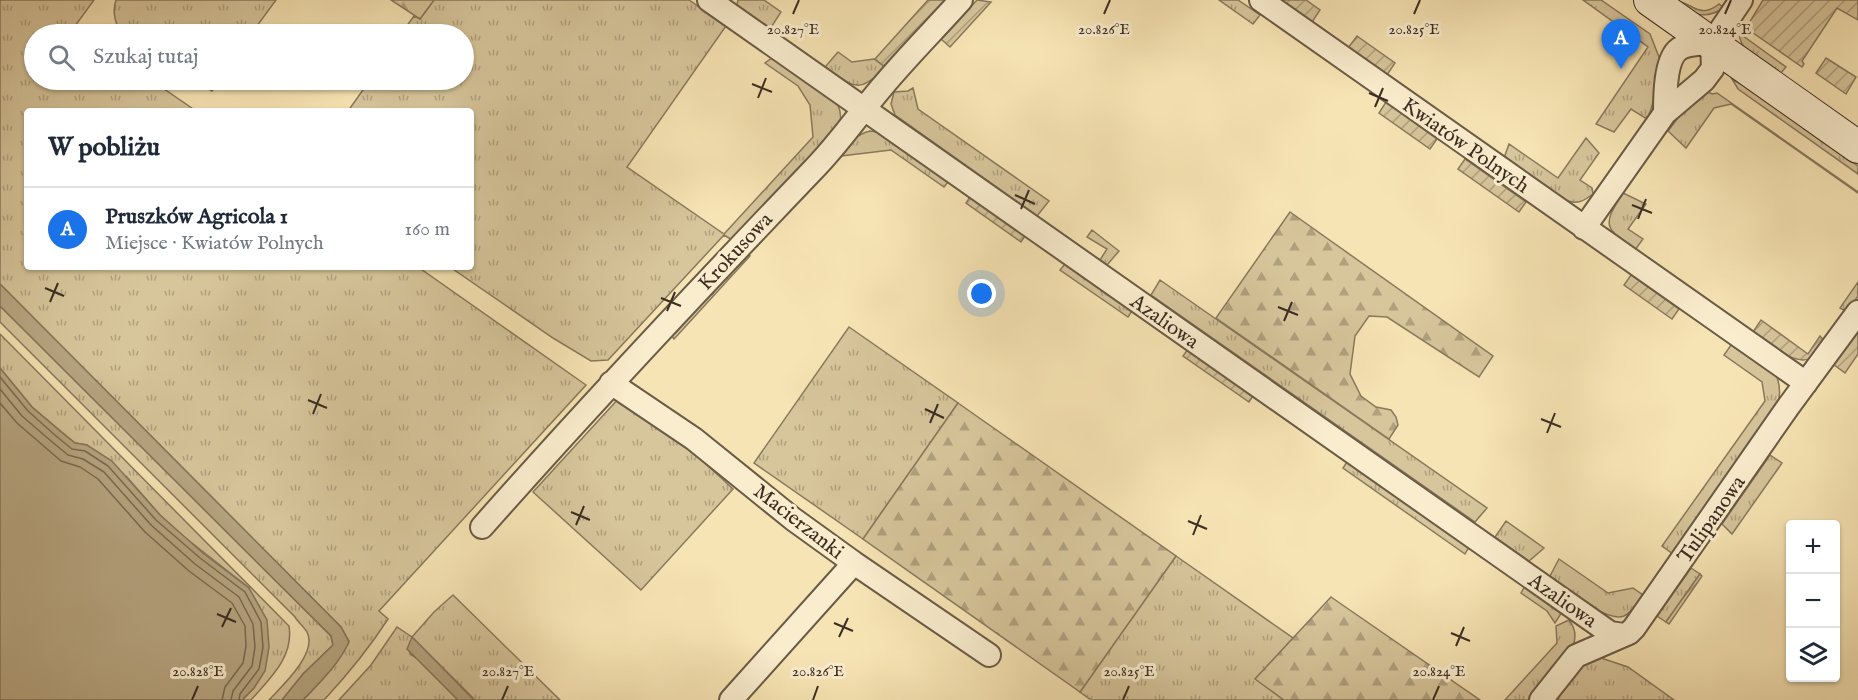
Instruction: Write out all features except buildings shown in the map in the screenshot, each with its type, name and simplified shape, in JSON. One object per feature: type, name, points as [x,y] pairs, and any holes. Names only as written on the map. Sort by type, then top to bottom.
[{"type":"street","name":"Azaliowa","points":[[709,0],[1610,633],[1624,635]]},
{"type":"street","name":"Krokusowa","points":[[482,527],[611,383],[779,204],[813,171],[881,88],[961,0]]},
{"type":"street","name":"Kwiatów Polnych","points":[[1261,0],[1806,383]]},
{"type":"street","points":[[1650,0],[1858,147]]},
{"type":"street","points":[[1584,228],[1665,113],[1704,80],[1713,69],[1712,43],[1741,0]]},
{"type":"street","points":[[1665,113],[1668,72],[1679,50],[1712,43]]},
{"type":"street","name":"Tulipanowa","points":[[1541,700],[1576,656],[1624,635],[1634,628],[1858,312]]},
{"type":"street","name":"Macierzanki","points":[[611,383],[694,439],[793,519],[854,563],[989,655]]},
{"type":"street","points":[[731,700],[854,563]]},
{"type":"green space","points":[[0,0],[94,0],[76,24],[24,24],[24,90],[166,90],[192,108],[24,108],[24,270],[422,270],[586,385],[379,611],[388,619],[342,680],[324,700],[303,700],[329,672],[345,649],[349,641],[341,627],[0,284]]},
{"type":"green space","points":[[116,0],[276,0],[258,24],[117,24],[114,9]]},
{"type":"green space","points":[[391,0],[434,0],[420,19]]},
{"type":"green space","points":[[434,0],[689,0],[726,26],[627,167],[724,234],[813,137],[810,105],[798,86],[765,63],[772,58],[838,105],[841,117],[835,135],[732,240],[724,235],[608,360],[591,361],[553,338],[454,270],[474,270],[474,108],[350,108],[363,90],[474,90],[474,24],[408,24],[414,16],[420,19]]},
{"type":"green space","points":[[738,0],[764,0],[781,12],[770,29],[737,5]]},
{"type":"green space","points":[[928,0],[946,0],[885,67],[875,59]]},
{"type":"green space","points":[[977,0],[991,2],[950,47],[941,39]]},
{"type":"green space","points":[[1219,0],[1238,0],[1260,15],[1253,24]]},
{"type":"green space","points":[[1280,0],[1306,0],[1320,10],[1312,22]]},
{"type":"green space","points":[[1583,0],[1601,0],[1650,34],[1659,57],[1665,60],[1649,116],[1645,118],[1631,109],[1614,132],[1596,124],[1648,47]]},
{"type":"green space","points":[[1672,0],[1705,11],[1719,4],[1724,8],[1703,15]]},
{"type":"green space","points":[[1763,0],[1858,0],[1858,20],[1837,8],[1802,61],[1804,64],[1802,67],[1746,28]]},
{"type":"green space","points":[[1739,33],[1786,67],[1779,75],[1760,62],[1748,52],[1740,40]]},
{"type":"green space","points":[[1357,36],[1395,63],[1387,75],[1348,48]]},
{"type":"green space","points":[[838,52],[852,62],[874,59],[885,67],[869,82],[862,85],[849,83],[825,67]]},
{"type":"green space","points":[[1826,58],[1856,77],[1846,94],[1816,73]]},
{"type":"green space","points":[[1732,79],[1858,166],[1858,174],[1738,89]]},
{"type":"green space","points":[[913,88],[918,109],[1049,201],[1037,216],[895,115],[891,104],[894,92],[908,91]]},
{"type":"green space","points":[[1706,91],[1712,94],[1717,93],[1858,193],[1731,104],[1714,108],[1686,148],[1668,131],[1683,111]]},
{"type":"green space","points":[[1386,102],[1437,139],[1430,149],[1379,113]]},
{"type":"green space","points":[[870,131],[877,132],[948,182],[944,187],[891,150],[839,158],[856,138]]},
{"type":"green space","points":[[1586,138],[1599,153],[1580,180],[1592,188],[1593,194],[1580,202],[1565,200],[1504,158],[1509,144],[1558,178]]},
{"type":"green space","points":[[1465,159],[1526,202],[1519,212],[1458,169]]},
{"type":"green space","points":[[1623,193],[1646,204],[1628,229],[1643,239],[1635,250],[1612,231],[1610,225],[1609,219]]},
{"type":"green space","points":[[970,197],[1025,236],[1021,242],[966,203]]},
{"type":"green space","points":[[1290,212],[1493,356],[1479,377],[1387,317],[1369,316],[1355,336],[1350,374],[1361,396],[1376,407],[1391,410],[1396,417],[1398,425],[1389,439],[1216,318]]},
{"type":"green space","points":[[1092,230],[1119,251],[1107,265],[1100,260],[1107,249],[1087,237]]},
{"type":"green space","points":[[742,251],[750,256],[674,339],[667,329]]},
{"type":"green space","points":[[1065,264],[1132,311],[1128,317],[1060,270]]},
{"type":"green space","points":[[1631,275],[1679,309],[1672,319],[1624,285]]},
{"type":"green space","points":[[1160,280],[1487,508],[1475,522],[1151,295]]},
{"type":"green space","points":[[1858,282],[1858,296],[1847,312],[1840,308]]},
{"type":"green space","points":[[0,306],[331,636],[333,645],[303,674],[282,700],[269,700],[290,678],[308,650],[309,640],[306,630],[0,322]]},
{"type":"green space","points":[[1761,320],[1808,354],[1820,336],[1826,343],[1813,357],[1806,360],[1790,357],[1753,332]]},
{"type":"green space","points":[[849,327],[958,403],[863,539],[754,463]]},
{"type":"green space","points":[[1856,331],[1858,332],[1858,354],[1845,373],[1833,364]]},
{"type":"green space","points":[[0,334],[289,626],[290,637],[284,657],[273,675],[251,700],[242,700],[254,688],[249,588],[183,536],[160,515],[127,477],[87,445],[75,443],[32,407],[0,368]]},
{"type":"green space","points":[[1731,345],[1777,377],[1780,396],[1778,403],[1673,554],[1662,546],[1765,401],[1762,382],[1724,355]]},
{"type":"green space","points":[[1188,349],[1253,396],[1249,402],[1183,356]]},
{"type":"green space","points":[[620,397],[677,437],[733,489],[641,590],[533,492]]},
{"type":"green space","points":[[958,403],[1176,556],[1080,692],[863,539]]},
{"type":"green space","points":[[1770,455],[1782,463],[1732,534],[1722,524]]},
{"type":"green space","points":[[1347,462],[1469,547],[1465,554],[1343,468]]},
{"type":"green space","points":[[1506,521],[1544,548],[1529,561],[1495,537]]},
{"type":"green space","points":[[1176,556],[1293,638],[1256,679],[1284,700],[1091,700],[1080,692]]},
{"type":"green space","points":[[1559,559],[1608,593],[1633,588],[1643,595],[1633,609],[1624,616],[1616,617],[1596,610],[1550,576]]},
{"type":"green space","points":[[1691,568],[1700,574],[1666,622],[1657,616]]},
{"type":"green space","points":[[1700,574],[1702,576],[1669,624],[1666,622]]},
{"type":"green space","points":[[1525,586],[1562,612],[1555,623],[1547,611],[1521,593]]},
{"type":"green space","points":[[453,595],[560,700],[475,700],[412,637]]},
{"type":"green space","points":[[1331,597],[1480,700],[1284,700],[1255,679]]},
{"type":"green space","points":[[1569,620],[1574,630],[1574,642],[1564,664],[1528,700],[1505,700],[1557,643],[1556,626]]},
{"type":"green space","points":[[397,627],[412,637],[410,654],[420,660],[458,700],[339,700],[371,665]]},
{"type":"green space","points":[[1589,654],[1628,667],[1674,700],[1551,700]]},
{"type":"water","points":[[0,284],[341,627],[349,642],[345,650],[329,672],[303,700],[282,700],[303,674],[333,645],[331,636],[0,306]]},
{"type":"water","points":[[0,368],[32,407],[75,443],[87,445],[112,461],[160,515],[204,554],[249,588],[267,620],[269,647],[265,671],[254,688],[242,700],[0,700]]},
{"type":"water","points":[[412,637],[474,700],[458,700],[407,649]]},
{"type":"place","name":"Pruszków Agricola 1","points":[[1621,69]]}]
